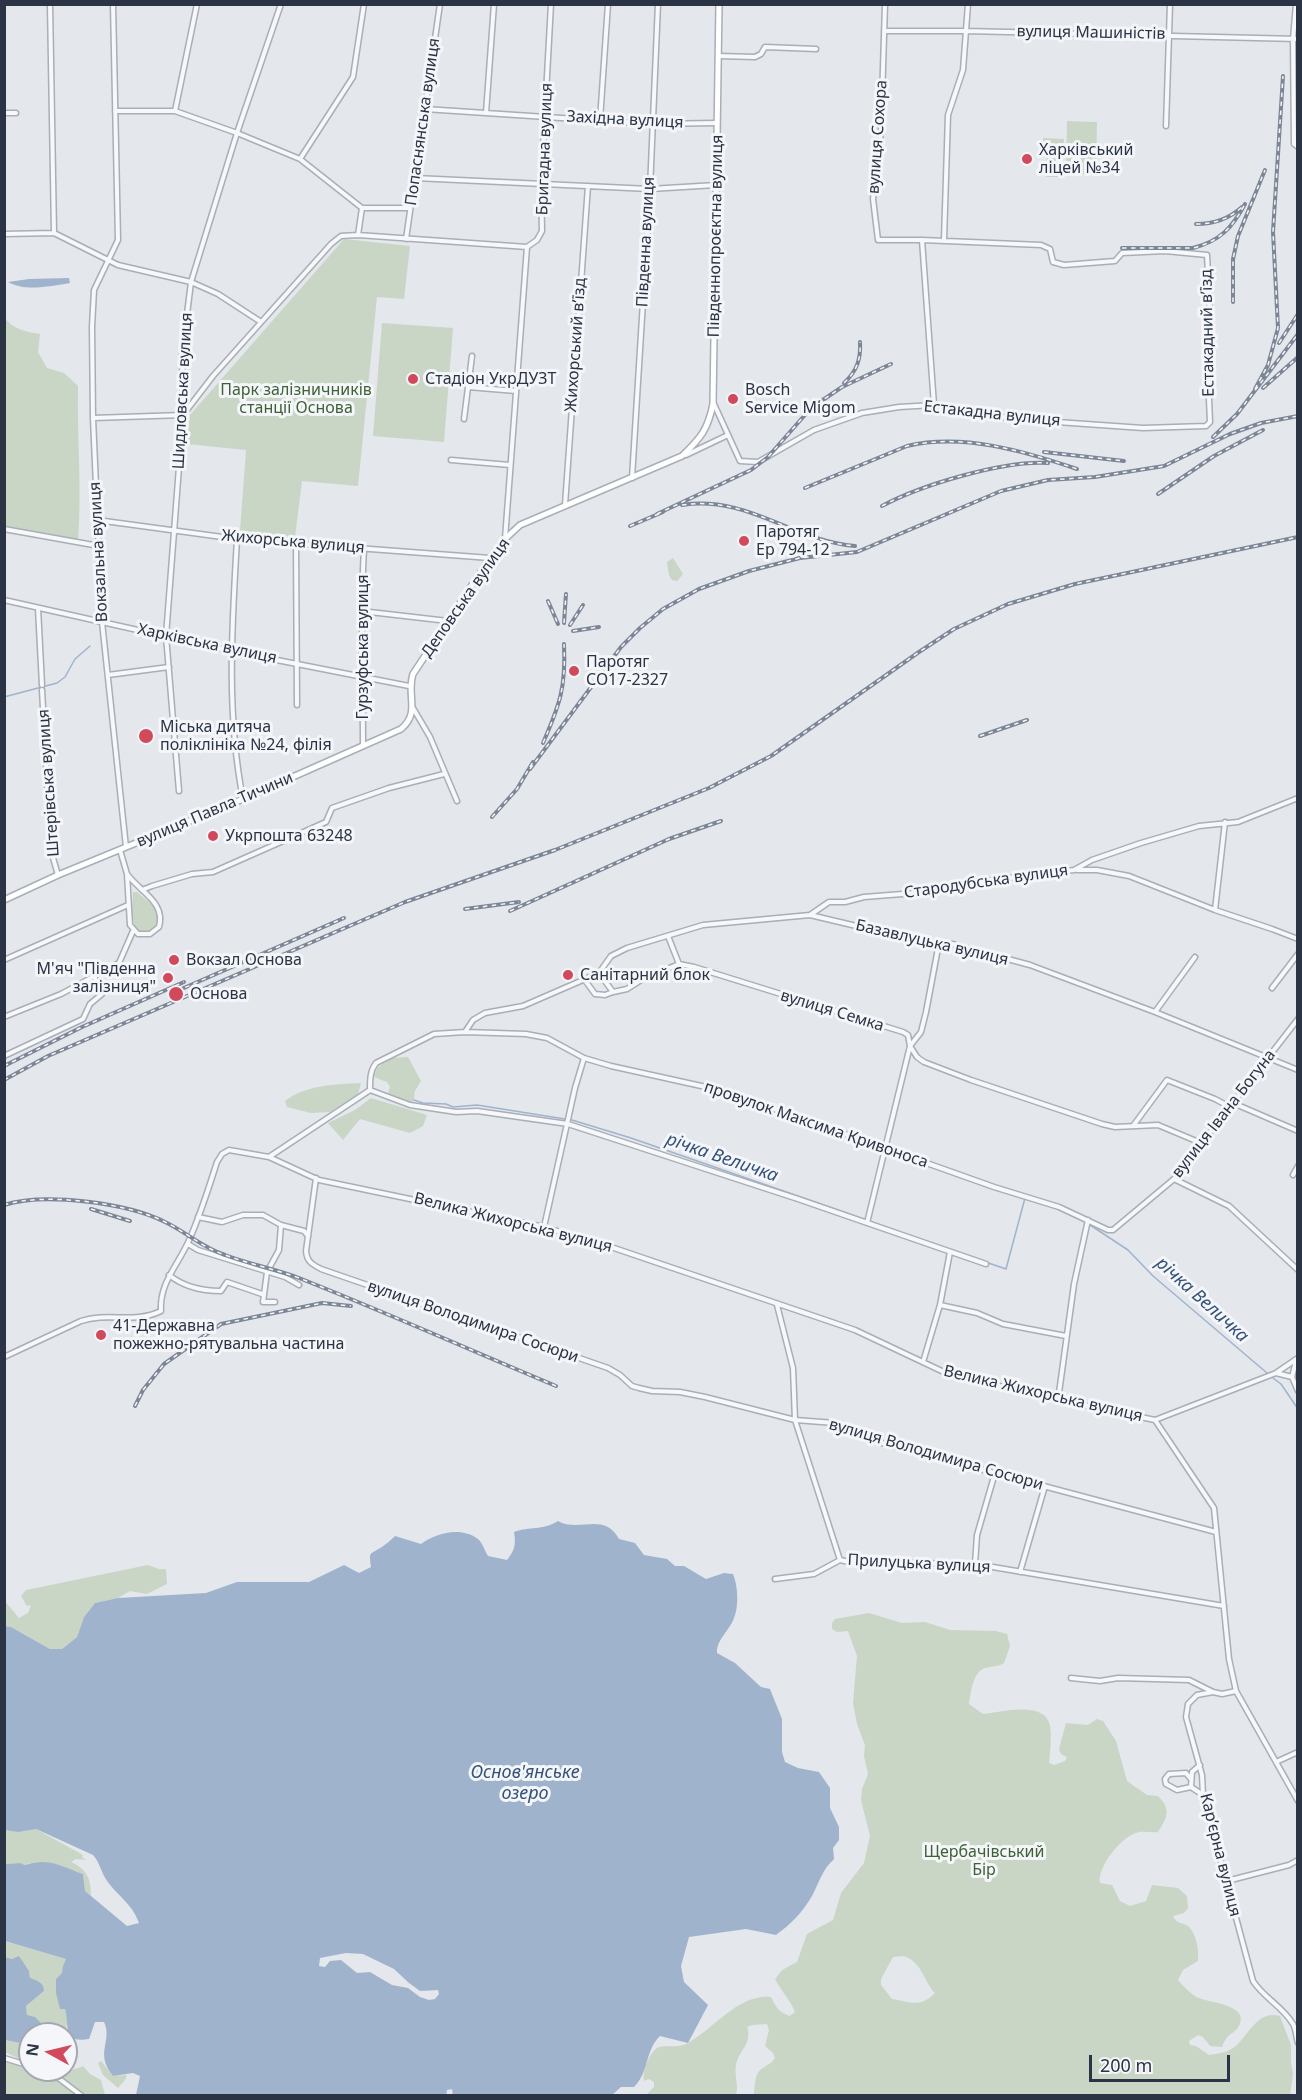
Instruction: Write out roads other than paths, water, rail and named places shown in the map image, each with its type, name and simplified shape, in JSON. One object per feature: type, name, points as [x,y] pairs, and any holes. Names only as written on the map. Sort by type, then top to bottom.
[{"type":"main road","name":"Південнопроєктна вулиця","points":[[682,456],[701,438],[709,422],[713,404],[719,4]]},
{"type":"main road","name":"Деповська вулиця","points":[[409,686],[413,674],[490,558],[520,525],[682,456]]},
{"type":"main road","points":[[409,686],[413,708]]},
{"type":"main road","name":"вулиця Павла Тичини","points":[[4,900],[401,729],[408,723],[413,708]]},
{"type":"street","points":[[50,4],[54,233]]},
{"type":"street","name":"Вокзальна вулиця","points":[[113,4],[118,240],[94,290],[93,418],[102,622],[126,848]]},
{"type":"street","points":[[175,111],[197,4]]},
{"type":"street","name":"Шидловська вулиця","points":[[178,791],[166,636],[183,415],[182,354],[190,282],[281,4]]},
{"type":"street","points":[[300,159],[353,77],[363,4]]},
{"type":"street","name":"Попаснянська вулиця","points":[[406,239],[440,4]]},
{"type":"street","points":[[486,113],[494,4]]},
{"type":"street","name":"Бригадна вулиця","points":[[505,539],[527,247],[537,240],[542,231],[542,184],[551,4]]},
{"type":"street","points":[[600,120],[608,4]]},
{"type":"street","name":"Південна вулиця","points":[[632,479],[650,189],[658,4]]},
{"type":"street","name":"вулиця Сохора","points":[[885,4],[881,132],[873,199],[878,240],[922,240]]},
{"type":"street","points":[[944,240],[948,115],[963,70],[968,4]]},
{"type":"street","points":[[1166,126],[1170,4]]},
{"type":"street","points":[[1296,4],[1294,144],[1298,147]]},
{"type":"street","name":"вулиця Машиністів","points":[[884,31],[1295,39]]},
{"type":"street","points":[[718,56],[755,57],[762,54],[765,47],[816,49]]},
{"type":"street","name":"Західна вулиця","points":[[424,109],[652,124],[717,123]]},
{"type":"street","points":[[116,111],[175,111],[300,159],[362,208],[410,208]]},
{"type":"street","points":[[4,113],[16,113]]},
{"type":"street","points":[[416,178],[650,189],[716,185]]},
{"type":"street","name":"Жихорський в’їзд","points":[[565,505],[588,186]]},
{"type":"street","points":[[358,234],[362,208]]},
{"type":"street","points":[[4,234],[54,233],[118,265],[190,282],[218,294],[261,322]]},
{"type":"street","points":[[93,418],[183,415],[213,376],[341,236],[358,234],[527,247]]},
{"type":"street","points":[[922,240],[934,405]]},
{"type":"street","name":"Естакадний в’їзд","points":[[922,240],[1041,245],[1050,249],[1053,262],[1065,265],[1114,261],[1122,253],[1165,251],[1207,255],[1211,332],[1208,376],[1210,422]]},
{"type":"street","points":[[464,419],[472,356]]},
{"type":"street","points":[[468,387],[516,391]]},
{"type":"street","name":"Естакадна вулиця","points":[[713,404],[740,461],[758,462],[814,430],[862,413],[899,407],[934,405],[1014,419],[1143,428],[1206,426],[1210,422]]},
{"type":"street","points":[[682,456],[728,435]]},
{"type":"street","points":[[451,460],[510,465]]},
{"type":"street","name":"Жихорська вулиця","points":[[97,520],[237,539],[490,558]]},
{"type":"street","points":[[4,529],[99,546]]},
{"type":"street","points":[[237,539],[231,651],[237,769],[243,799]]},
{"type":"street","points":[[296,543],[297,705]]},
{"type":"street","name":"Гурзуфська вулиця","points":[[363,746],[361,611],[364,549]]},
{"type":"street","name":"Харківська вулиця","points":[[4,600],[231,651],[409,686]]},
{"type":"street","name":"Штерівська вулиця","points":[[38,608],[51,851],[58,875]]},
{"type":"street","points":[[361,611],[448,621]]},
{"type":"street","points":[[108,675],[169,667]]},
{"type":"street","points":[[413,708],[430,737],[444,774],[458,801]]},
{"type":"street","points":[[142,890],[192,874],[213,872],[326,822],[332,808],[389,788],[444,774]]},
{"type":"street","name":"Стародубська вулиця","points":[[810,915],[829,902],[928,892],[984,881],[1074,870],[1092,860],[1131,846],[1199,826],[1238,822],[1298,798]]},
{"type":"street","points":[[1215,910],[1225,822]]},
{"type":"street","points":[[120,850],[127,874],[130,925],[138,934],[150,934],[157,930],[161,920],[158,907],[127,874]]},
{"type":"street","points":[[1074,870],[1097,870],[1129,876],[1215,910],[1272,928],[1298,939]]},
{"type":"street","points":[[4,960],[128,905]]},
{"type":"street","name":"Базавлуцька вулиця","points":[[599,973],[611,956],[618,952],[703,925],[810,915],[928,943],[952,944],[1030,965],[1155,1012],[1298,1070]]},
{"type":"street","points":[[4,1017],[61,994],[119,963],[133,931]]},
{"type":"street","points":[[584,980],[595,994],[605,995],[627,989],[640,980],[679,964],[668,936]]},
{"type":"street","points":[[867,1223],[910,1046],[921,1032],[939,943]]},
{"type":"street","points":[[1272,988],[1298,954]]},
{"type":"street","points":[[1155,1012],[1196,957]]},
{"type":"street","name":"вулиця Семка","points":[[679,964],[903,1032],[908,1035],[910,1046],[917,1057],[924,1062],[981,1084],[1102,1124],[1115,1127],[1158,1125],[1202,1143]]},
{"type":"street","points":[[465,1032],[472,1020],[485,1013],[523,1006],[599,973],[614,992]]},
{"type":"street","points":[[4,1056],[82,1019],[90,1004],[102,994],[94,976]]},
{"type":"street","name":"вулиця Івана Богуна","points":[[1088,1220],[1108,1230],[1118,1227],[1174,1179],[1298,1019]]},
{"type":"street","name":"провулок Максима Кривоноса","points":[[370,1090],[370,1076],[376,1063],[434,1034],[465,1032],[526,1034],[547,1038],[584,1058],[611,1066],[724,1091],[1059,1207],[1088,1220]]},
{"type":"street","points":[[544,1227],[584,1058]]},
{"type":"street","points":[[1133,1126],[1167,1080],[1298,1131]]},
{"type":"street","points":[[269,1157],[370,1090],[410,1106],[456,1112],[477,1111],[568,1124],[986,1264]]},
{"type":"street","name":"Велика Жихорська вулиця","points":[[4,1357],[94,1316],[142,1318],[161,1311],[160,1302],[169,1275],[188,1244],[218,1162],[229,1150],[269,1157],[316,1178],[544,1227],[614,1248],[855,1330],[948,1374],[1155,1420],[1214,1508],[1228,1659],[1236,1691],[1298,1801]]},
{"type":"street","points":[[1293,1175],[1298,1166]]},
{"type":"street","points":[[308,1237],[316,1178]]},
{"type":"street","points":[[1174,1179],[1229,1206],[1298,1270]]},
{"type":"street","points":[[198,1216],[222,1222],[243,1215],[263,1215],[281,1225],[304,1231],[308,1237]]},
{"type":"street","points":[[1058,1400],[1074,1284],[1088,1220]]},
{"type":"street","points":[[274,1302],[262,1302],[262,1294],[267,1272],[279,1250],[281,1225]]},
{"type":"street","name":"вулиця Володимира Сосюри","points":[[308,1237],[307,1258],[311,1264],[321,1269],[608,1368],[632,1386],[652,1391],[680,1392],[705,1397],[795,1420],[835,1423],[872,1440],[1216,1532]]},
{"type":"street","points":[[188,1244],[220,1258],[285,1277],[299,1285]]},
{"type":"street","points":[[923,1362],[940,1305],[950,1252]]},
{"type":"street","points":[[169,1275],[179,1284],[208,1291],[221,1291],[227,1282],[262,1294]]},
{"type":"street","name":"Прилуцька вулиця","points":[[776,1305],[794,1368],[795,1420],[840,1560],[975,1564],[1224,1606]]},
{"type":"street","points":[[940,1305],[977,1313],[1003,1324],[1066,1336]]},
{"type":"street","points":[[1155,1420],[1276,1373],[1297,1359]]},
{"type":"street","points":[[1297,1359],[1292,1377],[1298,1391]]},
{"type":"street","points":[[1276,1373],[1292,1377]]},
{"type":"street","points":[[975,1564],[977,1535],[995,1473]]},
{"type":"street","points":[[1020,1572],[1045,1486]]},
{"type":"street","points":[[775,1579],[814,1574],[840,1560]]},
{"type":"street","points":[[1071,1678],[1100,1681],[1118,1678],[1190,1680],[1213,1692]]},
{"type":"street","name":"Кар’єрна вулиця","points":[[1236,1691],[1197,1695],[1188,1704],[1186,1717],[1203,1775],[1203,1796],[1253,1981],[1258,1990],[1294,2025],[1298,2043]]},
{"type":"street","points":[[1276,1762],[1298,1752]]},
{"type":"street","points":[[1200,1765],[1192,1772],[1190,1778],[1191,1787],[1203,1796]]},
{"type":"street","points":[[1190,1778],[1186,1773],[1177,1772],[1169,1774],[1165,1779],[1166,1784],[1177,1790],[1191,1787]]},
{"type":"street","points":[[1227,1881],[1288,1865],[1298,1860]]},
{"type":"street","points":[[64,2082],[82,2096]]},
{"type":"water","points":[[69,278],[70,283],[38,287],[22,287],[8,282],[29,279]]},
{"type":"water","name":"Основ'янське озеро","points":[[558,1521],[574,1525],[599,1524],[613,1531],[619,1539],[635,1543],[644,1555],[667,1559],[675,1566],[684,1566],[706,1579],[724,1573],[733,1574],[737,1596],[736,1613],[717,1648],[717,1653],[735,1663],[761,1687],[770,1689],[782,1719],[782,1752],[785,1762],[798,1768],[819,1772],[830,1788],[830,1808],[839,1827],[839,1840],[833,1848],[834,1859],[804,1908],[776,1935],[746,1929],[689,1937],[681,1966],[684,1982],[708,2005],[688,2043],[660,2036],[652,2048],[639,2081],[634,2087],[621,2087],[612,2095],[453,2096],[452,2089],[447,2090],[446,2096],[136,2095],[140,2076],[133,2073],[113,2076],[108,2068],[104,2054],[107,2035],[104,2022],[95,2022],[89,2039],[78,2040],[78,2022],[67,2022],[65,2009],[60,2009],[56,1993],[56,1979],[62,1973],[66,1959],[5,1941],[5,1864],[25,1865],[47,1862],[83,1874],[85,1891],[127,1926],[139,1923],[132,1909],[108,1882],[93,1855],[36,1829],[18,1832],[5,1830],[5,1626],[11,1627],[50,1649],[62,1649],[77,1637],[84,1617],[95,1603],[118,1598],[206,1593],[237,1582],[309,1582],[344,1565],[359,1573],[371,1567],[371,1554],[395,1536],[421,1544],[441,1534],[464,1533],[479,1540],[488,1556],[507,1560],[514,1547],[514,1532]],"holes":[[[346,1953],[363,1954],[394,1969],[420,1991],[438,1990],[439,1994],[435,1999],[429,2000],[420,1997],[408,1988],[392,1985],[370,1972],[357,1973],[341,1960],[330,1961],[325,1967],[319,1966],[320,1958]]]},
{"type":"water","points":[[19,1956],[29,1971],[30,1978],[40,1982],[44,1988],[44,1991],[26,2006],[27,2015],[35,2017],[40,2022],[18,2022],[18,2043],[5,2040],[5,1957],[12,1959]]},
{"type":"waterway","points":[[4,697],[57,683],[65,677],[75,659],[90,646]]},
{"type":"waterway","name":"річка Величка","points":[[414,1100],[453,1107],[477,1105],[565,1119]]},
{"type":"waterway","name":"річка Величка","points":[[572,1120],[631,1138],[864,1219]]},
{"type":"waterway","name":"річка Величка","points":[[971,1257],[1006,1269],[1025,1198]]},
{"type":"waterway","name":"річка Величка","points":[[1037,1202],[1064,1211]]},
{"type":"waterway","name":"річка Величка","points":[[872,1222],[944,1248]]},
{"type":"waterway","name":"річка Величка","points":[[1090,1225],[1128,1250],[1153,1276],[1267,1373]]},
{"type":"waterway","name":"річка Величка","points":[[1273,1378],[1281,1384],[1298,1409]]},
{"type":"railway","points":[[1255,389],[1268,365],[1278,328],[1273,232],[1283,76]]},
{"type":"railway","points":[[1233,302],[1233,259],[1238,236],[1265,170]]},
{"type":"railway","points":[[1122,248],[1193,248],[1211,242],[1230,227],[1245,204]]},
{"type":"railway","points":[[1196,224],[1221,220],[1242,207]]},
{"type":"railway","points":[[1279,343],[1298,314]]},
{"type":"railway","points":[[1213,437],[1237,414],[1298,334]]},
{"type":"railway","points":[[844,383],[857,364],[860,342]]},
{"type":"railway","points":[[1263,388],[1298,357]]},
{"type":"railway","points":[[657,514],[751,470],[768,457],[811,408],[842,387],[891,364]]},
{"type":"railway","points":[[530,769],[621,647],[663,609],[699,589],[749,571],[800,558],[857,552],[1001,491],[1048,480],[1095,477],[1164,466],[1230,434],[1261,423],[1298,416]]},
{"type":"railway","points":[[1158,494],[1214,456],[1263,430]]},
{"type":"railway","points":[[805,488],[907,446],[928,443],[950,442],[993,446],[1015,450],[1077,469]]},
{"type":"railway","points":[[1044,452],[1124,461]]},
{"type":"railway","points":[[882,506],[918,490],[963,475],[1030,463],[1048,463]]},
{"type":"railway","points":[[682,505],[728,506],[811,536],[855,546]]},
{"type":"railway","points":[[630,526],[663,512]]},
{"type":"railway","points":[[4,1080],[48,1056],[405,902],[555,850],[709,788],[771,756],[954,629],[1008,604],[1075,584],[1298,537]]},
{"type":"railway","points":[[564,623],[566,594]]},
{"type":"railway","points":[[548,601],[558,624]]},
{"type":"railway","points":[[570,625],[583,605]]},
{"type":"railway","points":[[573,631],[599,627]]},
{"type":"railway","points":[[543,743],[561,695],[564,644]]},
{"type":"railway","points":[[980,736],[1027,720]]},
{"type":"railway","points":[[492,817],[517,789],[533,762]]},
{"type":"railway","points":[[510,911],[669,839],[721,821]]},
{"type":"railway","points":[[465,909],[519,902]]},
{"type":"railway","points":[[177,991],[344,918]]},
{"type":"railway","points":[[4,1066],[82,1027],[184,982]]},
{"type":"railway","points":[[4,1205],[21,1201],[63,1200],[108,1205],[149,1215],[173,1226],[217,1252],[299,1278],[556,1386]]},
{"type":"railway","points":[[91,1209],[130,1221]]},
{"type":"railway","points":[[135,1406],[143,1390],[164,1364],[221,1324],[322,1303],[351,1306]]},
{"type":"place","name":"Харківський ліцей №34","points":[[1027,159]]},
{"type":"place","name":"Стадіон УкрДУЗТ","points":[[413,379]]},
{"type":"place","name":"Bosch Service Migom","points":[[733,399]]},
{"type":"place","name":"Паротяг Ер 794-12","points":[[744,541]]},
{"type":"place","name":"Паротяг СО17-2327","points":[[574,671]]},
{"type":"place","name":"Міська дитяча поліклініка №24, філія","points":[[146,736]]},
{"type":"place","name":"Укрпошта 63248","points":[[213,836]]},
{"type":"place","name":"Вокзал Основа","points":[[174,960]]},
{"type":"place","name":"Санітарний блок","points":[[568,975]]},
{"type":"place","name":"М'яч \"Південна залізниця\"","points":[[168,978]]},
{"type":"place","name":"Основа","points":[[176,994]]},
{"type":"place","name":"41-Державна пожежно-рятувальна частина","points":[[101,1335]]},
{"type":"park label","name":"Парк залізничників станції Основа","points":[[296,399]]},
{"type":"park label","name":"Щербачівський Бір","points":[[984,1861]]}]
